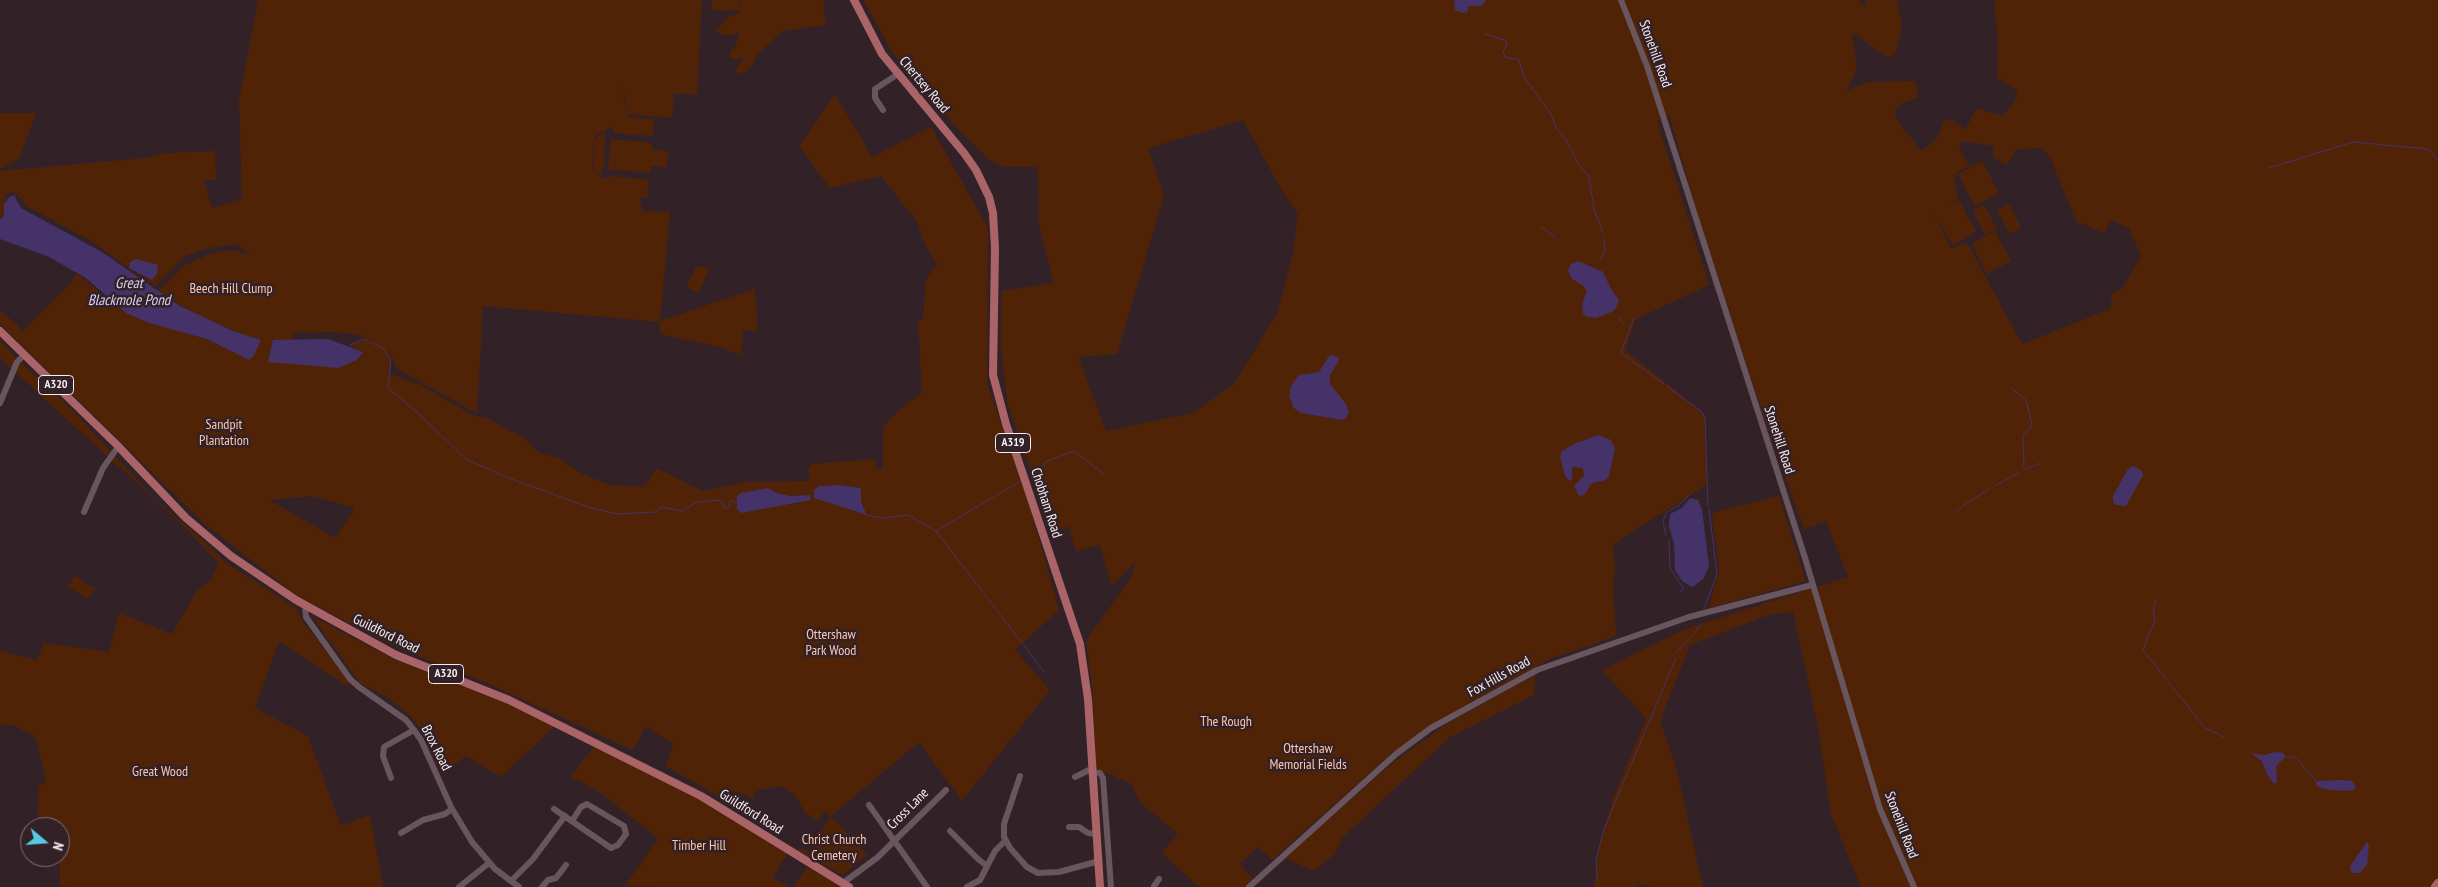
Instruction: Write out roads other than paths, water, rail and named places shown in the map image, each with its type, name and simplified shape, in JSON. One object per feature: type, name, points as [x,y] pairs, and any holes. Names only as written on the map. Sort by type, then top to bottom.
[{"type":"main road","name":"Chertsey Road","points":[[854,0],[882,54],[964,153],[982,181]]},
{"type":"main road","name":"Chobham Road","points":[[982,181],[993,213],[992,375],[1006,424],[1080,644],[1087,683],[1100,887]]},
{"type":"main road","name":"Guildford Road","points":[[0,331],[118,447],[186,518],[252,571],[304,606],[396,655],[509,700],[702,796],[846,885]]},
{"type":"main road","points":[[2435,887],[2438,883]]},
{"type":"street","name":"Stonehill Road","points":[[1621,0],[1647,66],[1812,585],[1880,809],[1914,887]]},
{"type":"street","points":[[883,110],[875,98],[875,89],[898,74]]},
{"type":"street","points":[[0,403],[17,362],[24,355]]},
{"type":"street","points":[[84,512],[103,468],[118,447]]},
{"type":"street","name":"Fox Hills Road","points":[[1248,887],[1396,754],[1439,724],[1537,670],[1689,617],[1812,585]]},
{"type":"street","name":"Brox Road","points":[[304,606],[306,617],[350,678],[359,688],[406,720],[414,730],[421,740],[452,810],[472,842],[489,863],[510,883],[519,887]]},
{"type":"street","points":[[392,778],[383,756],[384,747],[414,730]]},
{"type":"street","points":[[1075,777],[1092,771],[1100,773],[1103,778],[1111,887]]},
{"type":"street","points":[[1019,774],[1004,824],[1005,841],[1027,867],[1038,873],[1059,872],[1098,861]]},
{"type":"street","name":"Cross Lane","points":[[846,885],[878,857],[946,790]]},
{"type":"street","points":[[554,809],[611,848],[618,844],[626,834],[624,826],[587,804],[581,807],[572,821]]},
{"type":"street","points":[[869,805],[893,842],[927,887]]},
{"type":"street","points":[[401,832],[428,818],[445,814],[452,810]]},
{"type":"street","points":[[510,883],[533,859],[565,816]]},
{"type":"street","points":[[1069,827],[1079,827],[1088,833],[1096,834]]},
{"type":"street","points":[[952,836],[987,866]]},
{"type":"street","points":[[967,887],[980,880],[995,851],[1005,841]]},
{"type":"street","points":[[459,887],[489,863]]},
{"type":"street","points":[[542,887],[548,880],[556,878],[566,865]]},
{"type":"water","points":[[1454,0],[1486,0],[1482,6],[1469,6],[1467,12],[1463,13],[1455,10]]},
{"type":"water","name":"Great Blackmole Pond","points":[[14,195],[21,208],[102,252],[180,306],[233,331],[261,340],[253,357],[249,360],[207,339],[149,323],[126,313],[86,278],[49,257],[0,239],[0,219],[4,216],[4,204],[9,197]]},
{"type":"water","points":[[136,259],[158,265],[157,274],[152,280],[129,268],[130,262]]},
{"type":"water","points":[[1578,261],[1603,272],[1619,301],[1614,311],[1596,318],[1583,314],[1582,304],[1587,291],[1584,286],[1572,279],[1568,271],[1571,264]]},
{"type":"water","points":[[328,339],[363,352],[357,360],[338,368],[268,362],[273,340]]},
{"type":"water","points":[[1329,356],[1338,357],[1339,360],[1330,375],[1330,384],[1346,404],[1349,412],[1345,419],[1342,420],[1301,413],[1294,408],[1289,396],[1291,386],[1299,375],[1319,372]]},
{"type":"water","points":[[1598,435],[1611,440],[1615,449],[1609,476],[1604,481],[1592,483],[1584,495],[1579,496],[1574,486],[1584,476],[1583,468],[1572,467],[1572,479],[1569,481],[1565,476],[1560,456],[1561,452],[1574,444]]},
{"type":"water","points":[[2133,466],[2141,470],[2143,475],[2126,506],[2116,505],[2113,502],[2113,496],[2128,469]]},
{"type":"water","points":[[839,485],[861,488],[861,502],[867,515],[814,498],[814,490],[820,486]]},
{"type":"water","points":[[768,488],[777,493],[790,496],[810,495],[811,500],[741,513],[737,509],[737,496],[741,493]]},
{"type":"water","points":[[1690,498],[1698,500],[1702,509],[1709,566],[1704,578],[1693,587],[1683,582],[1675,570],[1674,544],[1669,526],[1670,514],[1682,508]]},
{"type":"water","points":[[2275,752],[2284,753],[2285,757],[2276,766],[2277,782],[2274,784],[2267,774],[2262,761],[2251,753],[2264,755]]},
{"type":"water","points":[[2316,781],[2352,781],[2356,787],[2354,790],[2324,789],[2316,785]]},
{"type":"water","points":[[2367,842],[2369,846],[2367,865],[2360,873],[2354,873],[2351,871],[2350,866]]},
{"type":"waterway","points":[[1485,34],[1505,40],[1507,45],[1503,51],[1505,57],[1519,60],[1524,77],[1550,113],[1557,129],[1567,141],[1577,162],[1589,177],[1594,209],[1603,233]]},
{"type":"waterway","points":[[2269,168],[2353,142],[2428,149],[2438,160]]},
{"type":"waterway","points":[[1541,227],[1552,234],[1555,239]]},
{"type":"waterway","points":[[1600,260],[1605,250],[1604,238]]},
{"type":"waterway","points":[[1618,317],[1623,324]]},
{"type":"waterway","points":[[1634,317],[1621,353],[1664,384]]},
{"type":"waterway","points":[[350,345],[363,339],[383,348],[391,360],[388,388],[420,415],[466,459],[506,477],[588,507],[617,514],[656,512],[661,507],[682,511],[697,502],[721,500],[724,508],[729,508],[730,500],[736,503]]},
{"type":"waterway","points":[[1667,386],[1701,411],[1705,417],[1708,506]]},
{"type":"waterway","points":[[2011,388],[2026,400],[2032,424],[2031,428],[2023,435],[2024,468]]},
{"type":"waterway","points":[[1028,476],[1042,468],[1045,462],[1074,451],[1105,475]]},
{"type":"waterway","points":[[2025,469],[2041,463]]},
{"type":"waterway","points":[[1994,486],[2019,473]]},
{"type":"waterway","points":[[936,531],[1021,481]]},
{"type":"waterway","points":[[1963,506],[1989,489]]},
{"type":"waterway","points":[[1666,535],[1663,522],[1665,515],[1689,495]]},
{"type":"waterway","points":[[1956,511],[1962,507]]},
{"type":"waterway","points":[[1704,609],[1717,574],[1709,509]]},
{"type":"waterway","points":[[867,515],[883,518],[908,515],[936,531],[1045,673]]},
{"type":"waterway","points":[[1669,541],[1670,568],[1684,589],[1679,592]]},
{"type":"waterway","points":[[2156,599],[2153,608],[2155,620],[2143,650],[2205,728],[2224,737]]},
{"type":"waterway","points":[[1693,635],[1700,625]]},
{"type":"waterway","points":[[1676,653],[1690,638]]},
{"type":"waterway","points":[[1597,880],[1596,860],[1604,829],[1676,658]]},
{"type":"waterway","points":[[2285,757],[2295,757],[2316,781]]},
{"type":"park label","name":"Beech Hill Clump","points":[[231,289]]},
{"type":"park label","name":"Sandpit Plantation","points":[[224,434]]},
{"type":"park label","name":"Ottershaw Park Wood","points":[[831,644]]},
{"type":"park label","name":"The Rough","points":[[1226,722]]},
{"type":"park label","name":"Ottershaw Memorial Fields","points":[[1308,758]]},
{"type":"park label","name":"Great Wood","points":[[160,772]]},
{"type":"park label","name":"Timber Hill","points":[[699,846]]},
{"type":"park label","name":"Christ Church Cemetery","points":[[834,848]]}]
